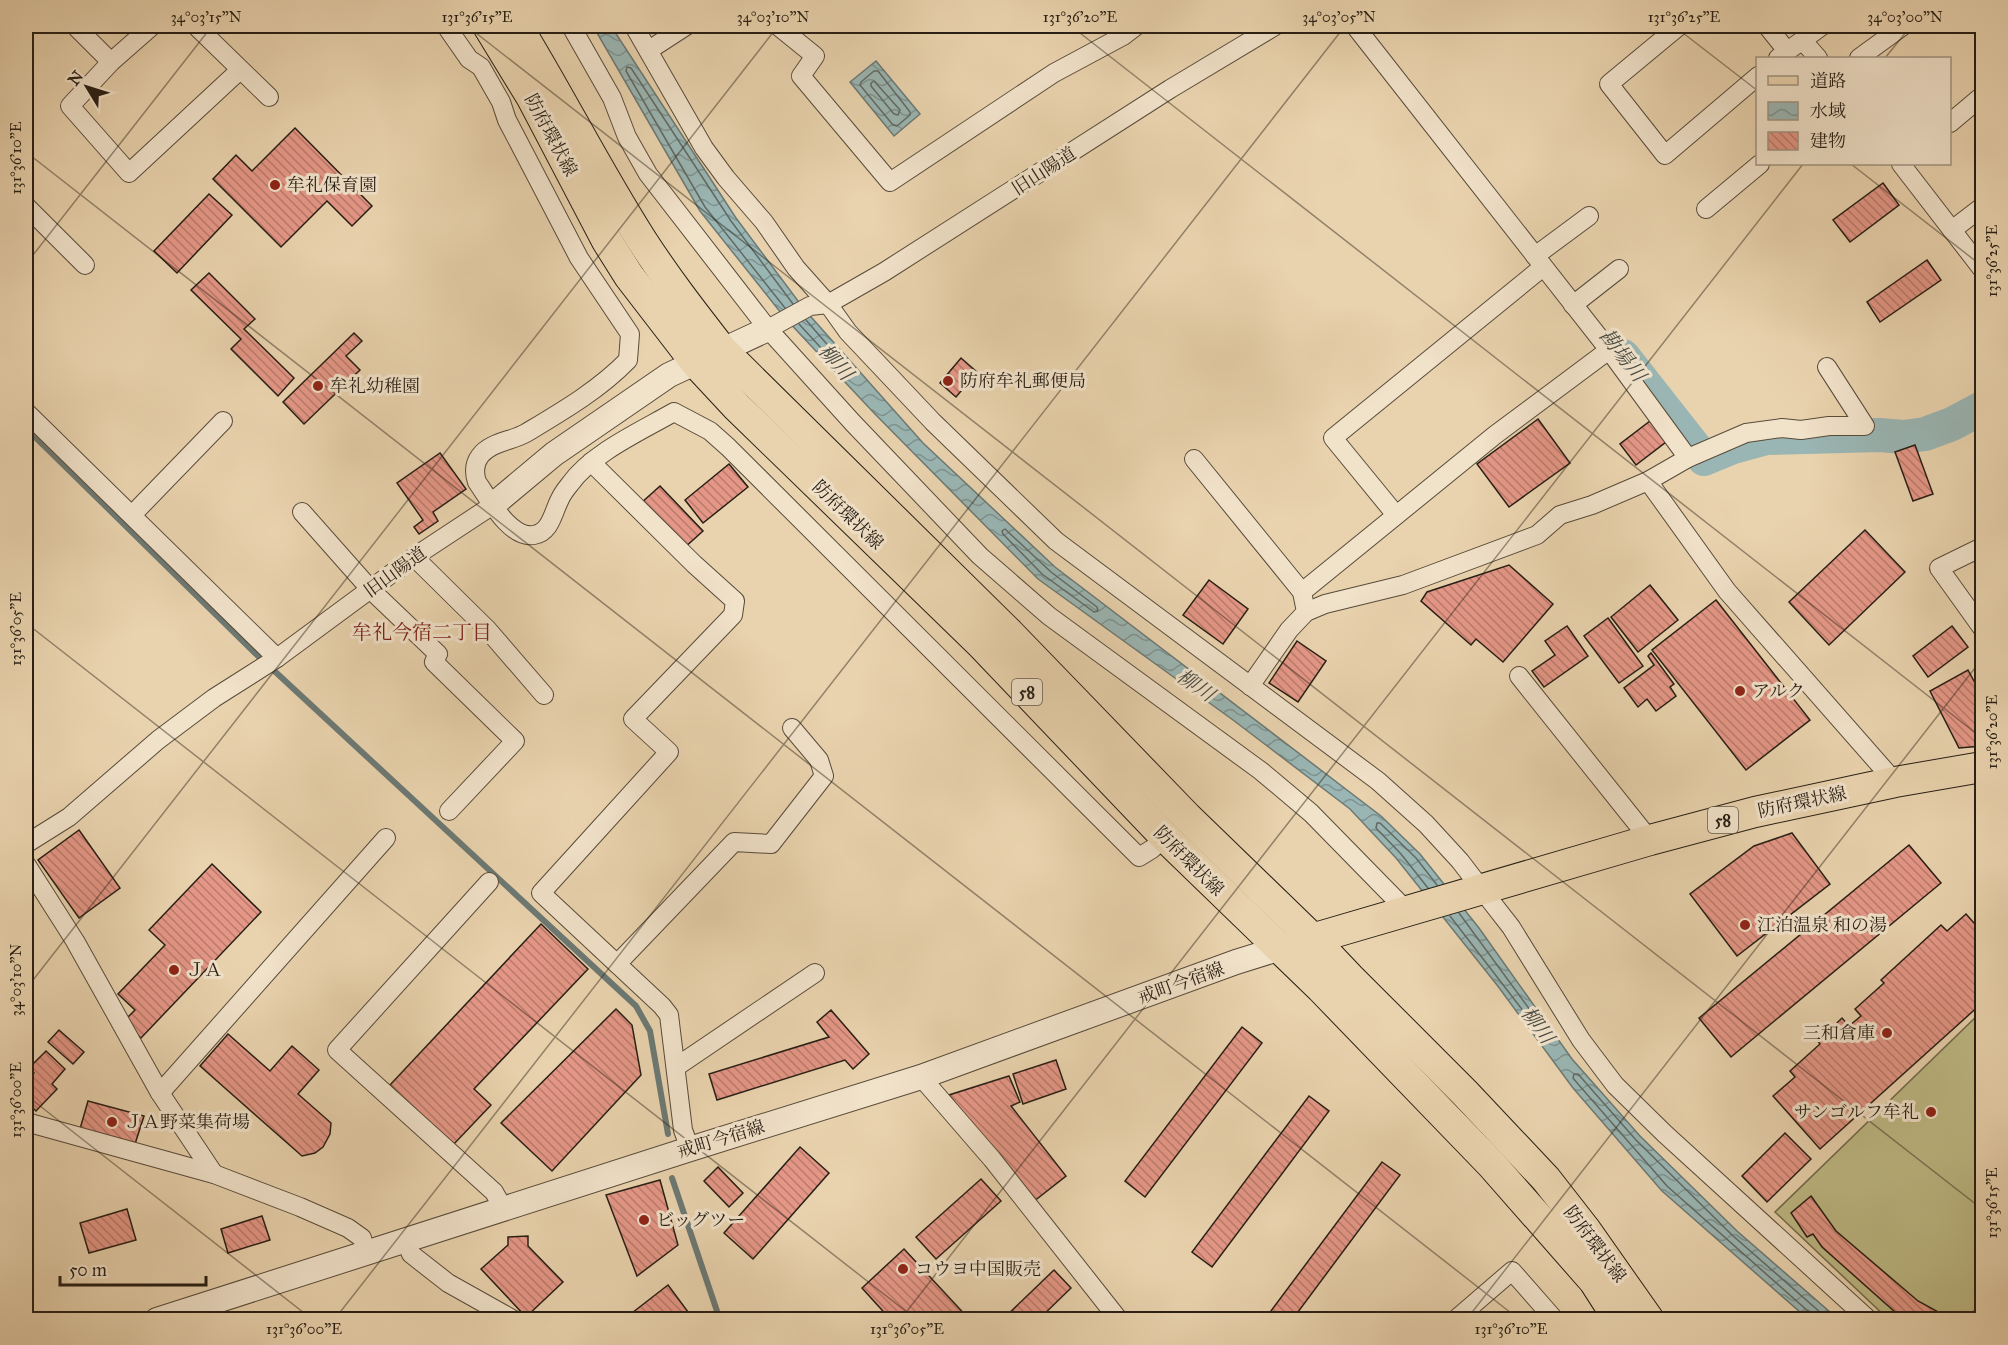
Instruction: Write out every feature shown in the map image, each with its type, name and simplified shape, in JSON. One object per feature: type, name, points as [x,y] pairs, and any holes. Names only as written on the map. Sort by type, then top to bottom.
[{"type":"main road","name":"防府環状線","points":[[488,26],[532,98],[607,241],[629,276],[696,363],[737,407],[980,643],[1166,837],[1222,894],[1281,948],[1492,1165],[1594,1281],[1619,1320]]},
{"type":"main road","name":"防府環状線","points":[[517,26],[554,85],[641,239],[682,299],[722,350],[1009,633],[1195,825],[1313,939],[1464,1092],[1546,1179],[1585,1229],[1649,1320]]},
{"type":"main road","name":"防府環状線","points":[[1281,948],[1650,840],[1755,812],[1895,782],[1983,767]]},
{"type":"street","points":[[75,26],[111,62]]},
{"type":"street","points":[[152,26],[111,62],[70,106],[129,173],[240,70]]},
{"type":"street","points":[[196,26],[269,97]]},
{"type":"street","points":[[446,26],[470,59],[481,67],[501,102],[507,120],[579,258],[630,334],[628,360],[610,378],[523,435],[488,448],[476,463],[477,482],[513,530],[526,535],[537,534],[546,528],[553,518],[560,499],[571,483],[591,462],[674,412],[710,431],[1139,857],[1166,837]]},
{"type":"street","points":[[571,26],[612,98],[627,137],[648,174],[853,423],[980,556],[1049,616],[1261,771],[1311,813],[1415,910]]},
{"type":"street","points":[[634,26],[704,148],[720,171],[764,222],[819,305],[848,332],[925,414],[1056,541],[1378,781],[1426,824],[1460,861],[1474,892],[1511,927],[1581,1040],[1615,1085],[1665,1134],[1869,1320]]},
{"type":"street","points":[[649,50],[686,26]]},
{"type":"street","points":[[778,26],[815,56],[801,76],[890,182],[1054,73],[1123,36],[1136,26]]},
{"type":"street","name":"旧山陽道","points":[[26,844],[69,817],[158,740],[214,698],[277,658],[414,557],[493,506],[554,454],[669,375],[884,272],[1027,183],[1170,89],[1275,26]]},
{"type":"street","points":[[1355,26],[1609,350],[1688,458]]},
{"type":"street","points":[[1680,26],[1609,84],[1665,155],[1756,78]]},
{"type":"street","points":[[1767,26],[1782,55],[1822,26]]},
{"type":"street","points":[[1860,57],[1903,26]]},
{"type":"street","points":[[1803,41],[1817,57]]},
{"type":"street","points":[[1951,122],[1983,96]]},
{"type":"street","points":[[1706,209],[1759,165]]},
{"type":"street","points":[[1902,165],[1983,269]]},
{"type":"street","points":[[26,206],[85,265]]},
{"type":"street","points":[[1952,230],[1983,207]]},
{"type":"street","points":[[1396,515],[1333,438],[1539,262],[1589,216]]},
{"type":"street","points":[[1573,305],[1619,269]]},
{"type":"street","points":[[1302,592],[1495,435],[1609,350]]},
{"type":"street","points":[[1250,686],[1289,630],[1306,612],[1325,604],[1403,585],[1537,535],[1560,514],[1592,505],[1648,481],[1688,458],[1746,433],[1782,428],[1801,430],[1829,426],[1865,426],[1827,367]]},
{"type":"street","points":[[26,412],[277,658]]},
{"type":"street","points":[[132,515],[223,422]]},
{"type":"street","points":[[1194,459],[1302,592],[1306,612]]},
{"type":"street","points":[[591,462],[694,564],[735,601],[733,615],[633,719],[669,752],[541,893],[669,1015],[683,1130],[690,1149]]},
{"type":"street","points":[[1648,481],[1727,591],[1895,782]]},
{"type":"street","points":[[302,512],[371,590],[438,654],[434,662],[515,741],[449,811]]},
{"type":"street","points":[[1983,546],[1939,568],[1983,628]]},
{"type":"street","points":[[414,557],[487,629],[544,695]]},
{"type":"street","points":[[1519,676],[1650,840]]},
{"type":"street","points":[[617,964],[734,842],[771,844],[824,776],[819,760],[792,728]]},
{"type":"street","points":[[160,1093],[386,838]]},
{"type":"street","points":[[26,864],[75,941],[160,1093],[214,1174]]},
{"type":"street","points":[[489,882],[337,1050],[494,1192],[503,1208]]},
{"type":"street","name":"戒町今宿線","points":[[157,1320],[405,1239],[921,1077],[1236,962],[1281,948]]},
{"type":"street","points":[[676,1067],[815,973]]},
{"type":"street","points":[[921,1077],[992,1159],[1119,1320]]},
{"type":"street","points":[[26,1122],[214,1174],[348,1228],[362,1238],[366,1252]]},
{"type":"street","points":[[405,1239],[411,1254],[448,1283],[514,1320]]},
{"type":"street","points":[[1455,1320],[1512,1271],[1555,1320]]},
{"type":"shaded area","name":"サンゴルフ牟礼","points":[[1982,1011],[1982,1312],[1977,1308],[1965,1319],[1888,1319],[1775,1212]]},
{"type":"water","name":"柳川","points":[[593,26],[611,26],[736,218],[804,309],[923,443],[1055,567],[1381,816],[1420,854],[1479,928],[1572,1059],[1640,1136],[1737,1231],[1838,1319],[1808,1319],[1662,1191],[1573,1088],[1497,985],[1396,858],[1350,809],[1233,720],[1038,579],[874,413],[785,318],[700,211]]},
{"type":"water","points":[[876,61],[920,114],[894,136],[850,82]]},
{"type":"building","points":[[295,128],[372,206],[352,226],[327,201],[281,247],[213,179],[236,155],[252,171]]},
{"type":"building","points":[[1883,183],[1899,205],[1850,242],[1833,220]]},
{"type":"building","points":[[209,194],[232,215],[177,273],[154,251]]},
{"type":"building","points":[[1927,260],[1941,280],[1880,322],[1867,302]]},
{"type":"building","points":[[209,273],[255,319],[244,329],[294,378],[278,396],[231,349],[241,339],[191,290]]},
{"type":"building","points":[[354,333],[362,341],[346,356],[360,370],[304,424],[283,402]]},
{"type":"building","points":[[961,358],[977,372],[956,397],[940,383]]},
{"type":"building","points":[[1538,419],[1570,463],[1509,507],[1477,464]]},
{"type":"building","points":[[1650,421],[1666,442],[1636,465],[1620,444]]},
{"type":"building","points":[[1915,445],[1933,494],[1913,501],[1895,452]]},
{"type":"building","points":[[440,453],[466,489],[433,512],[438,521],[419,534],[414,527],[423,520],[397,483]]},
{"type":"building","points":[[729,464],[748,487],[703,523],[685,500]]},
{"type":"building","points":[[660,486],[703,531],[683,549],[640,504]]},
{"type":"building","points":[[1865,530],[1905,572],[1829,645],[1789,602]]},
{"type":"building","points":[[1509,565],[1553,604],[1503,662],[1476,639],[1471,645],[1421,601],[1427,592]]},
{"type":"building","points":[[1209,580],[1248,609],[1223,644],[1183,615]]},
{"type":"building","points":[[1650,585],[1678,620],[1638,652],[1611,617]]},
{"type":"building","points":[[1716,600],[1810,720],[1746,770],[1652,650]]},
{"type":"building","points":[[1608,618],[1643,666],[1619,683],[1584,636]]},
{"type":"building","points":[[1567,626],[1588,656],[1544,687],[1532,671],[1555,655],[1545,641]]},
{"type":"building","points":[[1952,626],[1968,647],[1928,677],[1913,656]]},
{"type":"building","points":[[1297,641],[1326,661],[1298,702],[1269,683]]},
{"type":"building","points":[[1651,653],[1674,684],[1670,687],[1676,696],[1656,711],[1647,699],[1638,707],[1624,688],[1654,665],[1648,656]]},
{"type":"building","points":[[1968,670],[1982,696],[1982,746],[1959,748],[1930,691]]},
{"type":"building","points":[[79,830],[120,888],[79,918],[38,860]]},
{"type":"building","name":"江泊温泉 和の湯","points":[[1792,833],[1830,884],[1737,956],[1690,894],[1754,846]]},
{"type":"building","points":[[1909,845],[1941,883],[1731,1057],[1699,1018]]},
{"type":"building","name":"ＪＡ","points":[[212,864],[261,912],[141,1038],[123,1022],[135,1010],[118,994],[165,945],[149,930]]},
{"type":"building","name":"三和倉庫","points":[[1966,914],[1982,932],[1982,1003],[1820,1149],[1773,1096],[1795,1077],[1790,1071],[1820,1044],[1818,1041],[1842,1018],[1849,1026],[1861,1016],[1855,1009],[1884,983],[1881,980],[1941,925],[1947,931]]},
{"type":"building","points":[[541,924],[588,969],[474,1089],[491,1105],[453,1145],[390,1085]]},
{"type":"building","points":[[616,1009],[632,1025],[641,1075],[552,1171],[501,1123]]},
{"type":"building","points":[[831,1010],[869,1054],[853,1069],[845,1060],[717,1100],[709,1074],[829,1037],[817,1022]]},
{"type":"building","points":[[1242,1027],[1262,1043],[1145,1197],[1125,1181]]},
{"type":"building","points":[[59,1030],[84,1052],[73,1064],[48,1042]]},
{"type":"building","points":[[228,1034],[270,1071],[292,1046],[319,1070],[298,1094],[331,1123],[330,1134],[323,1147],[315,1153],[302,1156],[200,1066]]},
{"type":"building","points":[[46,1051],[65,1069],[52,1084],[57,1089],[36,1111],[30,1105],[26,1110],[26,1082],[34,1073],[29,1068]]},
{"type":"building","points":[[1056,1060],[1066,1089],[1023,1104],[1013,1074]]},
{"type":"building","points":[[1009,1076],[1020,1102],[1011,1106],[1066,1176],[1033,1202],[949,1095]]},
{"type":"building","points":[[1309,1096],[1329,1111],[1212,1267],[1192,1252]]},
{"type":"building","name":"ＪＡ野菜集荷場","points":[[88,1101],[144,1116],[135,1144],[80,1129]]},
{"type":"building","points":[[1785,1133],[1811,1159],[1767,1202],[1742,1176]]},
{"type":"building","points":[[800,1147],[829,1173],[753,1259],[724,1233]]},
{"type":"building","points":[[1382,1162],[1400,1175],[1292,1320],[1274,1320],[1268,1315]]},
{"type":"building","points":[[718,1167],[743,1193],[729,1207],[704,1181]]},
{"type":"building","points":[[981,1179],[1001,1201],[936,1259],[916,1237]]},
{"type":"building","name":"ビッグツー","points":[[660,1180],[678,1245],[637,1276],[606,1195]]},
{"type":"building","points":[[1811,1196],[1836,1231],[1918,1301],[1942,1314],[1939,1320],[1904,1320],[1822,1247],[1813,1234],[1807,1237],[1791,1213]]},
{"type":"building","points":[[127,1209],[136,1240],[89,1253],[80,1223]]},
{"type":"building","points":[[262,1216],[270,1240],[228,1253],[221,1229]]},
{"type":"building","points":[[528,1236],[528,1246],[563,1282],[526,1317],[481,1269],[508,1245],[508,1237]]},
{"type":"building","name":"コウヨ中国販売","points":[[904,1249],[970,1320],[891,1320],[862,1288]]},
{"type":"building","points":[[1054,1270],[1071,1288],[1038,1320],[1002,1320]]},
{"type":"building","points":[[668,1285],[694,1320],[623,1320]]},
{"type":"waterway","name":"勘場川","points":[[1623,356],[1704,459],[1733,447],[1766,438],[1880,435],[1903,437],[1925,434],[1952,424],[1982,408]]},
{"type":"waterway","points":[[26,428],[255,653],[636,1006],[650,1031],[668,1134]]},
{"type":"waterway","points":[[672,1178],[720,1320]]},
{"type":"place","name":"牟礼保育園","points":[[275,185]]},
{"type":"place","name":"防府牟礼郵便局","points":[[948,381]]},
{"type":"place","name":"牟礼幼稚園","points":[[318,386]]},
{"type":"place","name":"アルク","points":[[1740,691]]},
{"type":"place","name":"江泊温泉 和の湯","points":[[1745,925]]},
{"type":"place","name":"ＪＡ","points":[[174,970]]},
{"type":"place","name":"三和倉庫","points":[[1887,1033]]},
{"type":"place","name":"サンゴルフ牟礼","points":[[1931,1112]]},
{"type":"place","name":"ＪＡ野菜集荷場","points":[[112,1122]]},
{"type":"place","name":"ビッグツー","points":[[644,1220]]},
{"type":"place","name":"コウヨ中国販売","points":[[903,1269]]},
{"type":"district","name":"牟礼今宿二丁目","points":[[422,632]]}]
